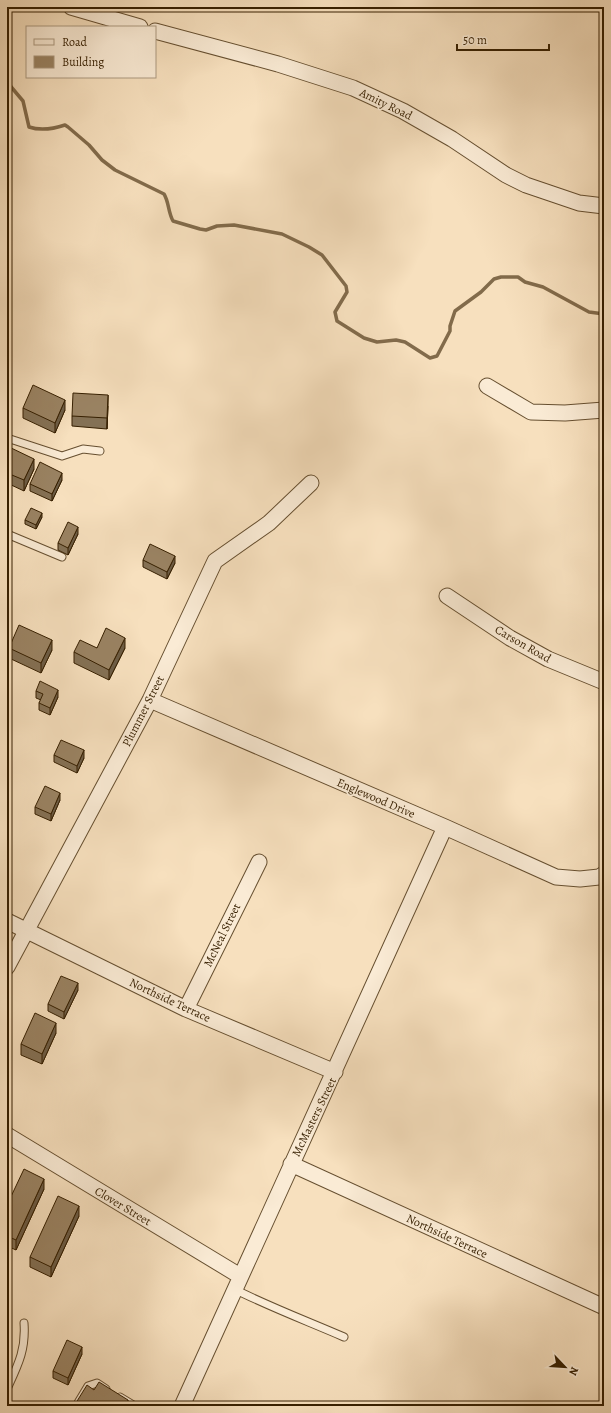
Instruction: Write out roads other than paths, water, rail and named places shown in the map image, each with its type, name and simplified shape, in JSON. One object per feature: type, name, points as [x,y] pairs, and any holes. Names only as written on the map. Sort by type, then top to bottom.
[{"type":"street","points":[[71,7],[137,26]]},
{"type":"street","name":"Amity Road","points":[[156,31],[278,64],[353,88],[403,111],[452,139],[506,175],[526,185],[572,201],[604,206]]},
{"type":"street","points":[[487,386],[531,412],[565,413],[604,410]]},
{"type":"street","name":"Plummer Street","points":[[7,967],[150,700],[215,560],[269,523],[311,483]]},
{"type":"street","name":"Carson Road","points":[[447,596],[510,638],[548,659],[604,682]]},
{"type":"street","name":"Englewood Drive","points":[[150,700],[445,827],[556,877],[580,879],[599,877],[604,874]]},
{"type":"street","name":"McMasters Street","points":[[182,1406],[290,1164],[335,1072],[445,827]]},
{"type":"street","name":"McNeal Street","points":[[186,1009],[258,862]]},
{"type":"street","name":"Northside Terrace","points":[[7,921],[186,1009],[335,1072]]},
{"type":"street","name":"Clover Street","points":[[7,1135],[237,1282]]},
{"type":"street","name":"Northside Terrace","points":[[290,1164],[604,1308]]},
{"type":"lane","points":[[7,438],[62,456],[83,448],[100,451]]},
{"type":"lane","points":[[7,534],[62,557]]},
{"type":"lane","points":[[237,1282],[273,1309],[298,1317],[344,1337]]},
{"type":"lane","points":[[7,1389],[18,1365],[25,1341],[24,1323]]},
{"type":"lane","points":[[76,1406],[88,1386],[93,1383],[135,1406]]},
{"type":"waterway","points":[[7,82],[23,101],[29,127],[47,129],[65,125],[89,145],[102,160],[115,170],[164,194],[173,221],[206,230],[217,226],[234,225],[282,234],[322,255],[346,286],[347,292],[335,312],[337,321],[364,338],[377,342],[396,340],[405,342],[430,358],[437,356],[450,331],[450,326],[455,311],[481,292],[494,279],[501,277],[518,277],[525,282],[543,287],[589,312],[604,314]]}]
